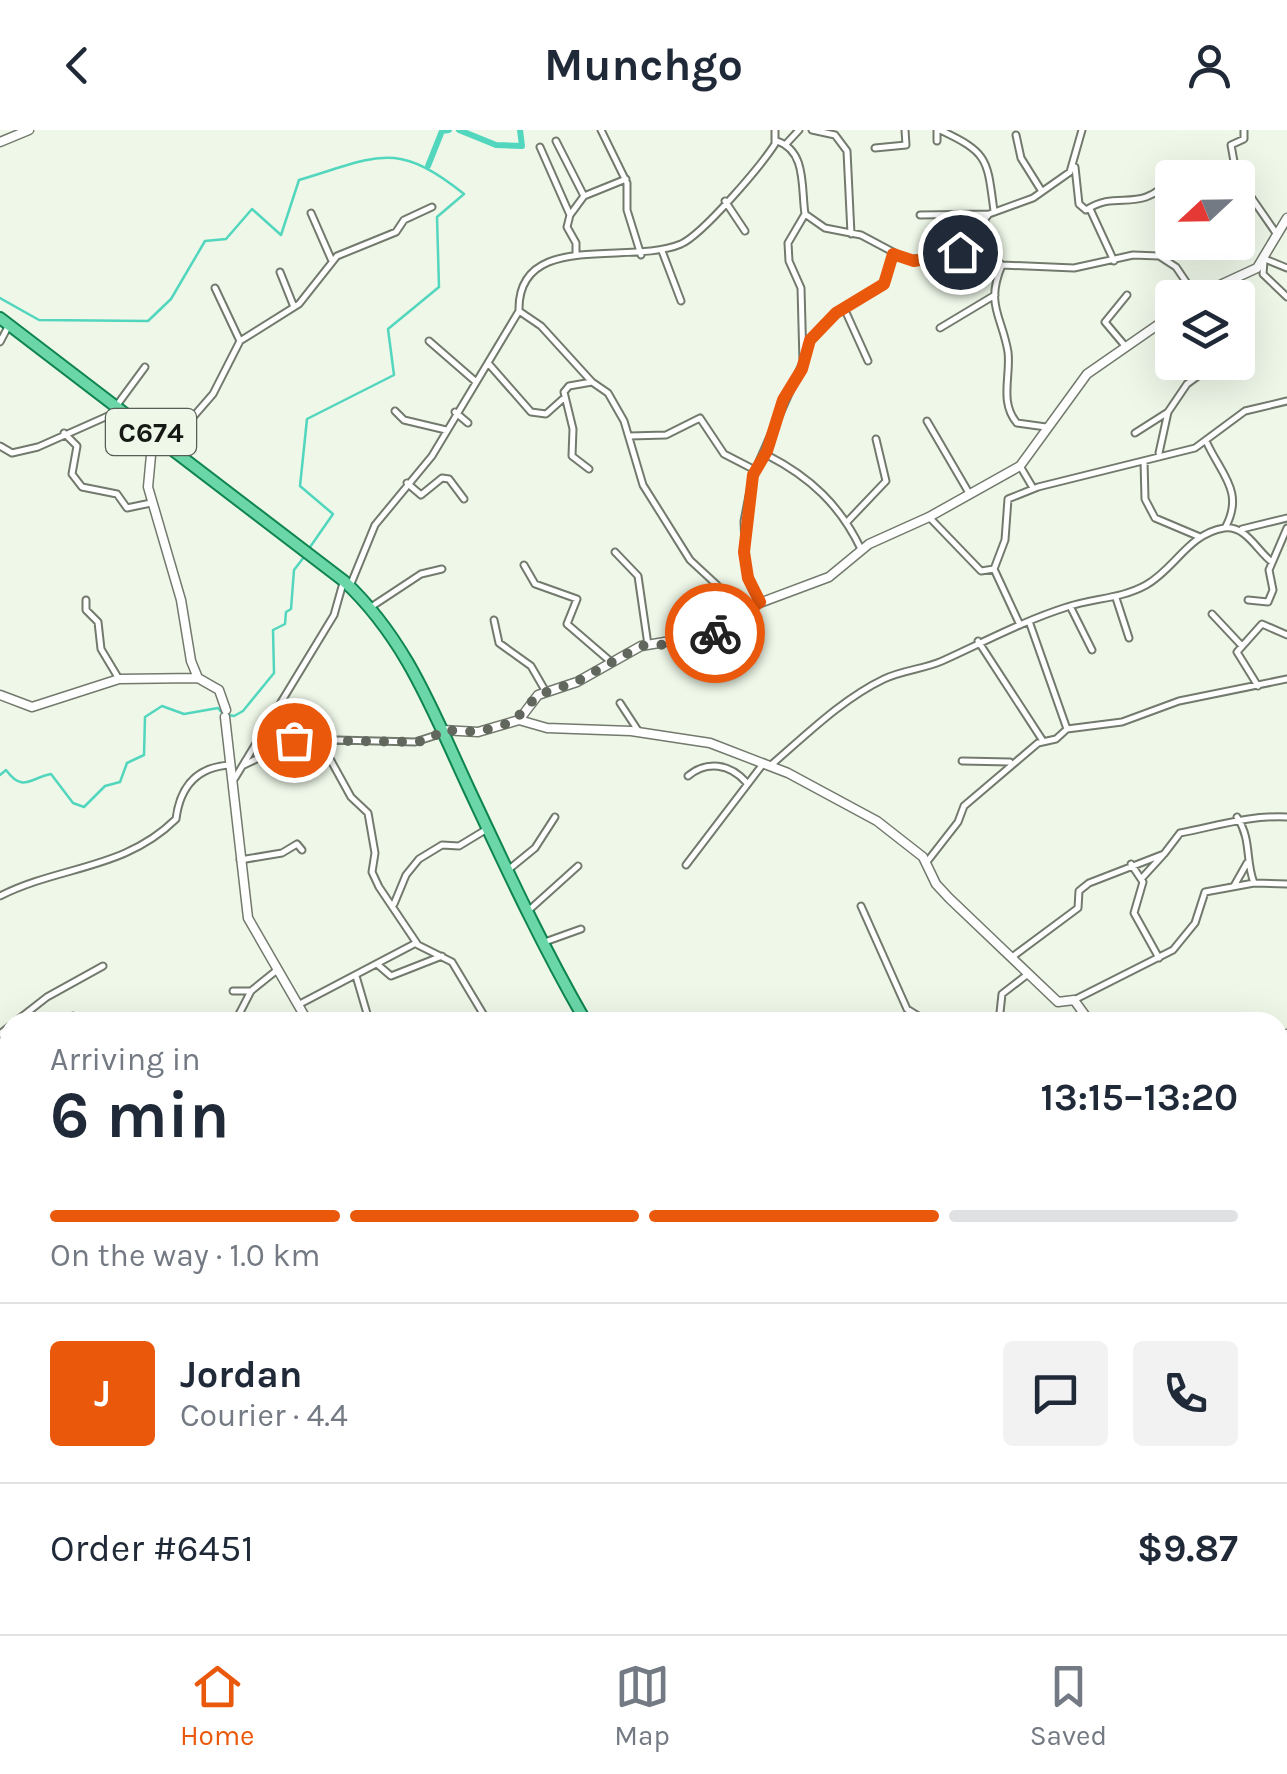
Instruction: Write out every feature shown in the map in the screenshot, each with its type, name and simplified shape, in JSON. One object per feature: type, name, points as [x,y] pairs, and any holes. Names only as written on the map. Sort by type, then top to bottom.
[{"type":"main road","name":"C674","points":[[4,322],[300,548],[371,608],[418,673],[526,913],[580,1012]]},
{"type":"street","points":[[0,142],[29,130]]},
{"type":"street","points":[[600,130],[626,179],[628,210],[641,254]]},
{"type":"street","points":[[775,130],[777,140]]},
{"type":"street","points":[[786,144],[799,130]]},
{"type":"street","points":[[812,130],[836,135],[847,151],[851,234]]},
{"type":"street","points":[[875,148],[906,145],[905,130]]},
{"type":"street","points":[[937,142],[939,130],[977,148],[985,157],[991,212],[985,219],[991,255]]},
{"type":"street","points":[[1082,130],[1075,167],[1080,208],[1155,195]]},
{"type":"street","points":[[1234,160],[1231,146],[1244,139],[1244,130]]},
{"type":"street","points":[[1016,135],[1020,158],[1041,190]]},
{"type":"street","points":[[556,140],[584,196]]},
{"type":"street","points":[[760,602],[748,578],[743,541],[755,470],[766,454],[783,400],[802,369],[804,349],[801,288],[788,254],[790,234],[804,214],[799,164],[786,144],[777,140]]},
{"type":"street","points":[[235,778],[334,615],[376,525],[407,482],[432,456],[518,312],[520,284],[530,271],[551,260],[576,255],[662,250],[692,237],[777,140]]},
{"type":"street","points":[[540,147],[570,216]]},
{"type":"street","points":[[920,214],[991,212],[1033,198],[1075,167]]},
{"type":"street","points":[[576,255],[576,242],[567,227],[570,216],[584,196],[626,179]]},
{"type":"street","points":[[725,201],[745,230]]},
{"type":"street","points":[[1255,203],[1278,236]]},
{"type":"street","points":[[179,454],[190,437],[193,418],[213,394],[240,341],[294,307],[332,261],[393,234],[404,220],[432,206]]},
{"type":"street","points":[[1089,208],[1114,261]]},
{"type":"street","points":[[311,213],[332,261]]},
{"type":"street","points":[[804,214],[825,228],[851,234],[914,261],[968,250],[991,255],[1002,265],[1074,268],[1138,254],[1155,257]]},
{"type":"street","points":[[1234,280],[1264,260],[1287,218]]},
{"type":"street","points":[[662,250],[681,301]]},
{"type":"street","points":[[804,349],[844,308],[884,284],[893,254]]},
{"type":"street","points":[[1168,260],[1182,280]]},
{"type":"street","points":[[1264,260],[1287,268]]},
{"type":"street","points":[[1264,260],[1263,274],[1287,297]]},
{"type":"street","points":[[1002,265],[995,295],[995,318],[1008,353],[1007,401],[1012,417],[1021,425],[1046,428]]},
{"type":"street","points":[[280,272],[294,307]]},
{"type":"street","points":[[215,288],[240,341]]},
{"type":"street","points":[[940,328],[995,295]]},
{"type":"street","points":[[1126,346],[1105,322],[1127,296]]},
{"type":"street","points":[[844,308],[868,361]]},
{"type":"street","points":[[518,312],[546,331],[592,382],[608,393],[630,436],[643,485],[690,560],[717,585],[736,615]]},
{"type":"street","points":[[0,342],[4,322]]},
{"type":"street","points":[[518,720],[526,706],[546,692],[576,682],[610,661],[648,645],[712,634],[760,602],[829,577],[862,549],[1020,466],[1081,381],[1155,326]]},
{"type":"street","points":[[429,341],[475,381]]},
{"type":"street","points":[[488,362],[531,412],[546,414],[565,398],[569,386],[592,382]]},
{"type":"street","points":[[0,446],[15,453],[119,407],[145,368]]},
{"type":"street","points":[[1135,433],[1168,412],[1193,380]]},
{"type":"street","points":[[565,398],[573,429],[572,456],[588,469]]},
{"type":"street","points":[[1020,625],[994,569],[1005,540],[1005,502],[1032,488],[1206,443],[1245,411],[1287,401]]},
{"type":"street","points":[[394,411],[404,420],[446,430]]},
{"type":"street","points":[[455,412],[468,423]]},
{"type":"street","points":[[1158,455],[1168,412]]},
{"type":"street","points":[[630,436],[666,436],[700,418],[724,454],[755,470]]},
{"type":"street","points":[[927,421],[969,493]]},
{"type":"street","points":[[64,433],[78,446],[72,469],[82,487],[117,494],[127,508],[151,504]]},
{"type":"street","points":[[153,434],[148,481],[151,504],[181,600],[198,678]]},
{"type":"street","points":[[847,522],[886,481],[876,439]]},
{"type":"street","points":[[1206,443],[1233,486],[1232,508],[1225,528]]},
{"type":"street","points":[[766,454],[816,485],[847,522],[862,549]]},
{"type":"street","points":[[1144,461],[1145,499],[1155,518],[1200,538]]},
{"type":"street","points":[[1020,466],[1032,488]]},
{"type":"street","points":[[407,482],[421,495],[442,478],[450,479],[464,499]]},
{"type":"street","points":[[929,517],[981,571],[994,569]]},
{"type":"street","points":[[686,865],[746,782],[872,685],[940,662],[978,642],[1070,606],[1116,598],[1150,582],[1200,538],[1225,528],[1239,530],[1287,518]]},
{"type":"street","points":[[1248,600],[1268,602],[1273,590],[1272,562],[1287,528]]},
{"type":"street","points":[[1239,530],[1272,562]]},
{"type":"street","points":[[615,552],[638,576],[648,645]]},
{"type":"street","points":[[524,565],[536,584],[577,599],[567,624],[610,661]]},
{"type":"street","points":[[371,608],[421,574],[442,569]]},
{"type":"street","points":[[1116,598],[1129,638]]},
{"type":"street","points":[[86,600],[86,609],[98,622],[101,649],[120,679]]},
{"type":"street","points":[[1070,606],[1092,650]]},
{"type":"street","points":[[1212,614],[1242,646]]},
{"type":"street","points":[[494,620],[499,643],[531,666],[546,692]]},
{"type":"street","points":[[1030,624],[1067,729]]},
{"type":"street","points":[[1258,686],[1236,658],[1242,646],[1262,624],[1287,635]]},
{"type":"street","points":[[978,642],[1043,741]]},
{"type":"street","points":[[0,695],[36,707],[120,679],[198,678],[219,690],[235,778],[248,918],[302,1012]]},
{"type":"street","points":[[926,862],[958,822],[964,806],[1010,762],[1043,741],[1060,737],[1067,729],[1122,722],[1179,701],[1287,679]]},
{"type":"street","points":[[620,704],[639,732]]},
{"type":"street","points":[[243,766],[294,740],[415,742],[442,732],[478,732],[518,720],[547,728],[639,732],[710,744],[766,765],[877,821],[926,862],[936,884],[1061,1004],[1158,958],[1186,936],[1199,915],[1202,894],[1234,886],[1287,884]]},
{"type":"street","points":[[319,740],[351,796],[368,812],[376,853],[372,872],[416,944],[452,962],[482,1012]]},
{"type":"street","points":[[962,761],[1010,762]]},
{"type":"street","points":[[0,896],[56,872],[111,862],[136,851],[176,819],[178,799],[205,768],[230,765]]},
{"type":"street","points":[[688,776],[702,766],[718,766],[734,771],[746,782]]},
{"type":"street","points":[[1158,958],[1134,913],[1142,878],[1152,872],[1180,833],[1210,829],[1237,818],[1287,816]]},
{"type":"street","points":[[506,871],[535,848],[555,817]]},
{"type":"street","points":[[1237,818],[1249,838],[1247,863],[1254,884]]},
{"type":"street","points":[[394,904],[406,875],[422,856],[442,844],[459,846],[487,829]]},
{"type":"street","points":[[240,860],[282,852],[297,844],[302,850]]},
{"type":"street","points":[[1012,957],[1078,908],[1078,891],[1088,882],[1164,854]]},
{"type":"street","points":[[1234,886],[1247,863]]},
{"type":"street","points":[[1131,864],[1142,878]]},
{"type":"street","points":[[526,913],[578,866]]},
{"type":"street","points":[[861,906],[907,1008],[913,1012]]},
{"type":"street","points":[[542,944],[580,929]]},
{"type":"street","points":[[298,1005],[416,944]]},
{"type":"street","points":[[376,964],[391,976],[442,956]]},
{"type":"street","points":[[28,1012],[46,997],[103,966]]},
{"type":"street","points":[[240,1012],[251,991],[277,970]]},
{"type":"street","points":[[1000,1012],[1002,994],[1029,974]]},
{"type":"street","points":[[356,976],[367,1012]]},
{"type":"street","points":[[234,991],[251,991]]},
{"type":"street","points":[[1074,1000],[1083,1012]]},
{"type":"waterway","points":[[428,166],[442,131],[449,130]]},
{"type":"waterway","points":[[459,130],[496,145],[522,146],[520,130]]},
{"type":"waterway","points":[[0,298],[39,320],[148,321],[171,299],[205,241],[226,239],[252,209],[281,235],[299,180],[367,160],[402,159],[420,165],[464,194],[437,217],[439,287],[388,329],[394,375],[307,419],[300,486],[333,514],[308,550]]},
{"type":"waterway","points":[[0,775],[6,770],[17,781],[27,782],[51,774],[73,803],[84,807],[105,786],[120,782],[127,763],[144,755],[145,717],[162,706],[184,714],[218,708],[223,714],[234,716],[243,711],[274,673],[273,630],[285,624],[286,612],[291,609],[294,570],[304,557]]},
{"type":"way so far","points":[[294,740],[415,742],[430,740],[442,730],[483,732],[518,720],[538,695],[585,678],[599,666],[641,646],[672,644],[715,633]]},
{"type":"route","points":[[715,633],[760,602],[748,578],[744,552],[748,494],[787,390],[802,369],[804,349],[836,313],[884,284],[886,266],[893,254],[914,261],[960,252]]}]
